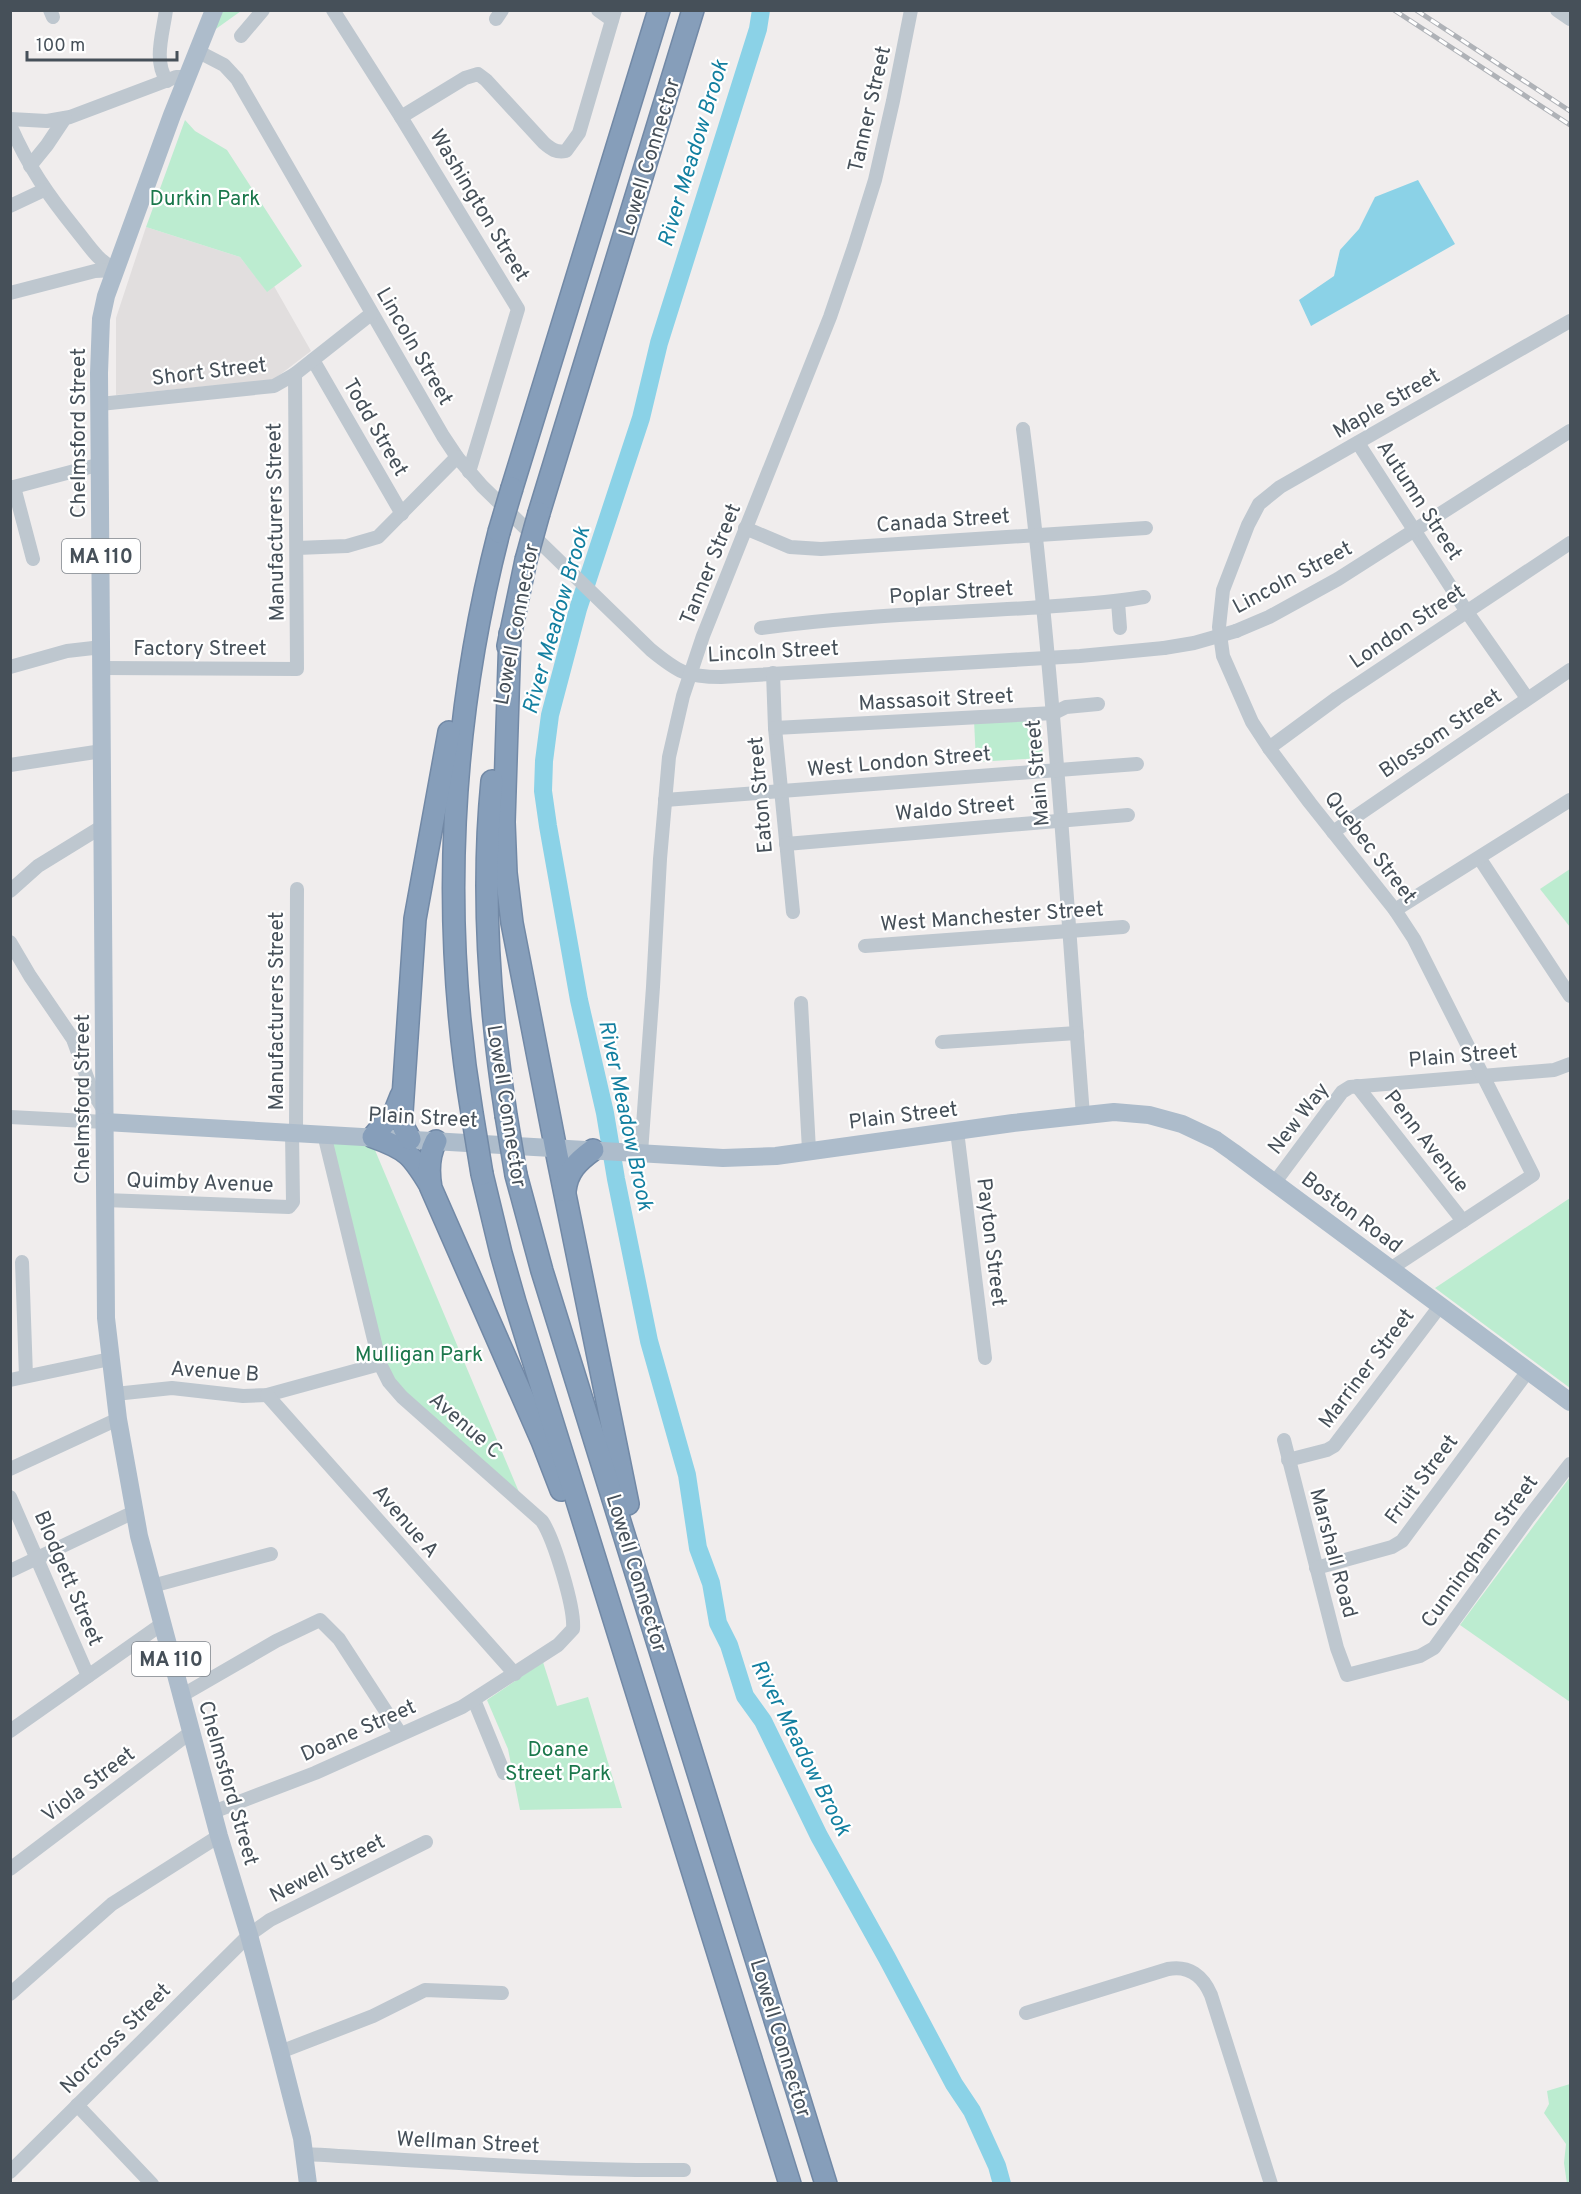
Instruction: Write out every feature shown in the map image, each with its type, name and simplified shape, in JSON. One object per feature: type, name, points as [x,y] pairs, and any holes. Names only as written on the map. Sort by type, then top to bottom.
[{"type":"highway","name":"Lowell Connector","points":[[659,10],[499,532],[474,642],[459,750],[455,824],[453,902],[457,980],[463,1054],[472,1113],[482,1174],[501,1253],[790,2184]]},
{"type":"highway","name":"Lowell Connector","points":[[693,10],[539,513],[510,634],[490,793],[488,893],[493,1010],[516,1175],[546,1282],[826,2184]]},
{"type":"highway","points":[[410,1139],[403,1122],[403,1089],[418,895],[465,649],[486,586]]},
{"type":"highway","points":[[510,634],[504,803],[506,873],[515,943],[650,1614]]},
{"type":"highway","points":[[403,1089],[395,1111],[374,1137],[404,1149],[419,1166],[431,1188],[545,1449],[616,1624]]},
{"type":"highway","points":[[431,1188],[430,1154],[436,1141]]},
{"type":"highway","points":[[565,1191],[569,1174],[579,1161],[593,1150]]},
{"type":"main road","name":"Chelmsford Street","points":[[214,10],[116,270],[101,319],[99,374],[106,1318],[118,1419],[134,1512],[181,1696],[280,2052],[305,2154],[308,2184]]},
{"type":"main road","name":"Boston Road","points":[[1083,1115],[1114,1112],[1149,1115],[1182,1124],[1216,1140],[1570,1402]]},
{"type":"main road","name":"Plain Street","points":[[105,1117],[324,1134],[751,1158],[1083,1115]]},
{"type":"street","points":[[166,10],[159,63],[161,73],[167,81]]},
{"type":"street","points":[[241,36],[263,10]]},
{"type":"street","name":"Washington Street","points":[[333,10],[518,309],[469,472]]},
{"type":"street","points":[[401,117],[465,78],[478,75],[486,80],[552,150],[566,151],[579,133],[613,15],[598,10]]},
{"type":"street","name":"Tanner Street","points":[[634,1152],[654,987],[664,800],[673,736],[689,675],[745,528],[827,326],[866,212],[893,101],[911,10]]},
{"type":"street","points":[[1557,10],[1570,19]]},
{"type":"street","name":"Lincoln Street","points":[[197,51],[224,65],[237,79],[371,314],[457,457],[469,472],[651,650],[678,670],[689,675],[721,677],[1049,657],[1164,648],[1194,643],[1236,631],[1292,605],[1338,579],[1570,431]]},
{"type":"street","points":[[10,119],[47,121],[65,118],[176,77],[188,77]]},
{"type":"street","points":[[30,166],[65,118]]},
{"type":"street","points":[[10,125],[44,190],[100,260],[116,270]]},
{"type":"street","points":[[10,206],[44,190]]},
{"type":"street","points":[[10,292],[95,271],[116,270]]},
{"type":"street","name":"Short Street","points":[[100,404],[263,388],[283,382],[371,314]]},
{"type":"street","name":"Maple Street","points":[[1242,541],[1259,504],[1280,487],[1570,321]]},
{"type":"street","name":"Todd Street","points":[[313,360],[402,514]]},
{"type":"street","name":"Manufacturers Street","points":[[295,374],[297,669]]},
{"type":"street","name":"Main Street","points":[[1023,429],[1037,536],[1054,713],[1083,1115]]},
{"type":"street","name":"Autumn Street","points":[[1358,443],[1467,612],[1527,698]]},
{"type":"street","points":[[297,548],[359,544],[384,532],[457,457]]},
{"type":"street","points":[[33,559],[12,488],[101,464]]},
{"type":"street","name":"Canada Street","points":[[745,528],[790,547],[821,549],[1146,528]]},
{"type":"street","name":"Quebec Street","points":[[1242,541],[1223,590],[1219,614],[1220,646],[1227,668],[1252,722],[1269,748],[1395,910],[1433,975],[1533,1175],[1462,1221]]},
{"type":"street","name":"London Street","points":[[1269,748],[1337,698],[1570,543]]},
{"type":"street","name":"Poplar Street","points":[[761,628],[824,620],[970,613],[1118,602],[1144,597]]},
{"type":"street","points":[[1118,602],[1120,628]]},
{"type":"street","points":[[10,667],[67,651],[102,646]]},
{"type":"street","name":"Factory Street","points":[[102,668],[297,669]]},
{"type":"street","name":"Blossom Street","points":[[1333,832],[1570,670]]},
{"type":"street","name":"Eaton Street","points":[[773,673],[775,728],[793,912]]},
{"type":"street","name":"Massasoit Street","points":[[775,728],[1054,713],[1066,707],[1098,704]]},
{"type":"street","points":[[10,765],[102,751]]},
{"type":"street","name":"West London Street","points":[[664,800],[1137,764]]},
{"type":"street","points":[[1395,910],[1480,859],[1570,800]]},
{"type":"street","name":"Waldo Street","points":[[786,844],[1128,815]]},
{"type":"street","points":[[10,891],[38,866],[103,826]]},
{"type":"street","points":[[1480,859],[1570,996]]},
{"type":"street","name":"Manufacturers Street","points":[[294,1132],[297,889]]},
{"type":"street","name":"West Manchester Street","points":[[865,946],[1123,927]]},
{"type":"street","points":[[10,942],[73,1039],[92,1091],[105,1117]]},
{"type":"street","points":[[801,1003],[809,1150]]},
{"type":"street","points":[[942,1042],[1077,1033]]},
{"type":"street","name":"Plain Street","points":[[1358,1086],[1554,1070],[1570,1064]]},
{"type":"street","name":"New Way","points":[[1275,1182],[1342,1092],[1358,1086]]},
{"type":"street","name":"Penn Avenue","points":[[1358,1086],[1462,1221]]},
{"type":"street","name":"Plain Street","points":[[10,1117],[105,1117]]},
{"type":"street","name":"Payton Street","points":[[957,1131],[985,1358]]},
{"type":"street","name":"Quimby Avenue","points":[[105,1200],[289,1207],[293,1202],[294,1132]]},
{"type":"street","name":"Avenue C","points":[[324,1134],[380,1364],[394,1390],[535,1513],[547,1528],[572,1611],[573,1629],[558,1645],[515,1674]]},
{"type":"street","points":[[1390,1269],[1462,1221]]},
{"type":"street","points":[[22,1262],[26,1376]]},
{"type":"street","name":"Marriner Street","points":[[1288,1460],[1328,1450],[1334,1446],[1440,1306]]},
{"type":"street","points":[[10,1380],[110,1359]]},
{"type":"street","name":"Avenue B","points":[[115,1394],[172,1388],[243,1396],[267,1395],[380,1364]]},
{"type":"street","name":"Fruit Street","points":[[1316,1568],[1392,1547],[1402,1541],[1528,1371]]},
{"type":"street","name":"Avenue A","points":[[267,1395],[515,1674]]},
{"type":"street","points":[[10,1469],[118,1419]]},
{"type":"street","name":"Marshall Road","points":[[1284,1440],[1337,1648],[1347,1675]]},
{"type":"street","name":"Cunningham Street","points":[[1347,1675],[1420,1656],[1434,1647],[1570,1464]]},
{"type":"street","name":"Blodgett Street","points":[[10,1497],[88,1676]]},
{"type":"street","points":[[10,1571],[134,1512]]},
{"type":"street","points":[[152,1586],[234,1562],[271,1554]]},
{"type":"street","points":[[181,1696],[276,1641],[320,1620],[339,1639],[400,1733]]},
{"type":"street","points":[[10,1731],[162,1624]]},
{"type":"street","name":"Doane Street","points":[[213,1812],[315,1773],[444,1715],[474,1700],[515,1674]]},
{"type":"street","points":[[474,1700],[504,1773]]},
{"type":"street","name":"Viola Street","points":[[10,1869],[191,1732]]},
{"type":"street","points":[[10,1994],[112,1904],[219,1836]]},
{"type":"street","name":"Newell Street","points":[[249,1935],[280,1915],[426,1842]]},
{"type":"street","name":"Norcross Street","points":[[10,2172],[249,1935]]},
{"type":"street","points":[[1026,2013],[1168,1969],[1184,1968],[1198,1975],[1211,1995],[1271,2184]]},
{"type":"street","points":[[280,2052],[373,2016],[425,1990],[502,1993]]},
{"type":"street","points":[[78,2105],[153,2184]]},
{"type":"street","name":"Wellman Street","points":[[305,2154],[490,2165],[684,2170]]},
{"type":"shaded area","points":[[146,227],[240,257],[267,291],[274,286],[311,351],[273,380],[116,395],[116,318]]},
{"type":"green space","points":[[210,11],[241,11],[199,41]]},
{"type":"green space","name":"Durkin Park","points":[[185,120],[195,131],[227,150],[302,266],[267,292],[240,257],[146,227]]},
{"type":"green space","points":[[1040,717],[1043,758],[976,762],[974,720]]},
{"type":"green space","points":[[1570,869],[1570,927],[1540,889]]},
{"type":"green space","name":"Mulligan Park","points":[[324,1134],[372,1143],[524,1504],[389,1382]]},
{"type":"green space","points":[[1570,1198],[1570,1388],[1435,1288]]},
{"type":"green space","points":[[1570,1477],[1570,1702],[1460,1625]]},
{"type":"green space","name":"Doane Street Park","points":[[543,1662],[557,1706],[588,1697],[622,1808],[520,1810],[508,1749],[487,1700]]},
{"type":"green space","points":[[1570,2084],[1570,2183],[1567,2184],[1564,2163],[1566,2144],[1544,2113],[1549,2104],[1547,2091]]},
{"type":"water","points":[[1418,180],[1455,244],[1311,326],[1299,300],[1334,276],[1340,250],[1359,229],[1375,197]]},
{"type":"waterway","name":"River Meadow Brook","points":[[761,10],[758,29],[659,343],[641,418],[578,609],[550,715],[543,791],[579,1000],[605,1113],[649,1341],[687,1475],[698,1548],[711,1583],[718,1623],[729,1645],[745,1696],[763,1721],[819,1836],[954,2084],[972,2111],[997,2166],[1002,2184]]},
{"type":"railway","points":[[1394,10],[1570,125]]},
{"type":"railway","points":[[1416,10],[1570,111]]}]
